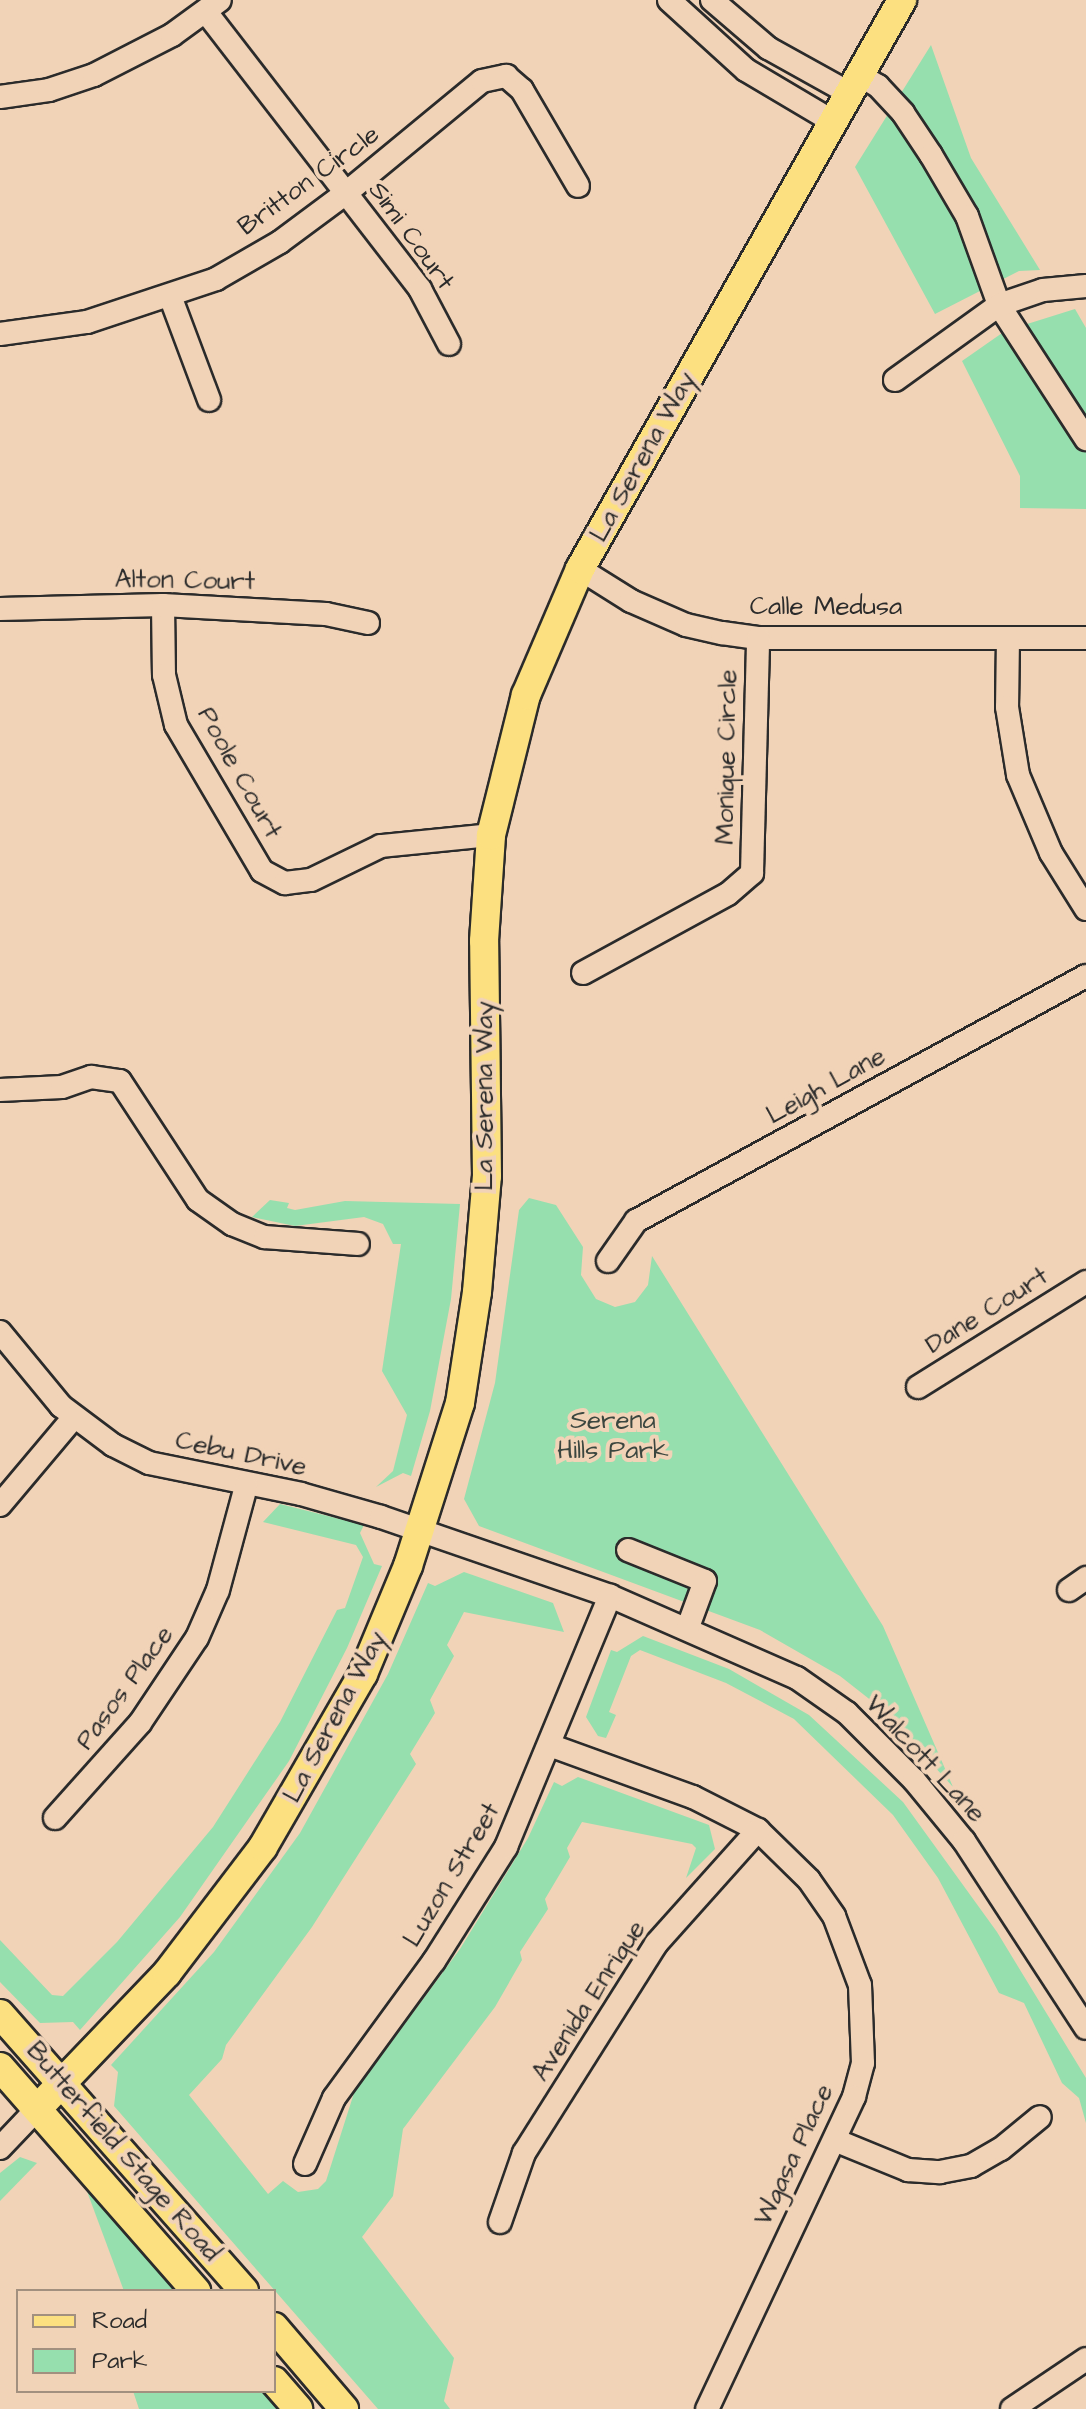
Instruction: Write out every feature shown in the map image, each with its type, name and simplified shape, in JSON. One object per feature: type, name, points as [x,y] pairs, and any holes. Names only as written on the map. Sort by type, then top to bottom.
[{"type":"main road","name":"La Serena Way","points":[[38,2108],[167,1973],[263,1847],[363,1674],[422,1532],[460,1403],[477,1292],[487,1176],[484,941],[491,835],[526,695],[580,569],[902,0]]},
{"type":"main road","name":"Butterfield Stage Road","points":[[0,2014],[242,2289]]},
{"type":"main road","name":"Butterfield Stage Road","points":[[0,2067],[194,2289]]},
{"type":"main road","points":[[276,2329],[344,2409]]},
{"type":"main road","points":[[276,2383],[298,2409]]},
{"type":"street","points":[[669,0],[746,70],[832,121]]},
{"type":"street","points":[[712,0],[768,48],[854,84],[878,86],[903,113],[967,216],[999,305],[1086,439]]},
{"type":"street","points":[[0,97],[49,90],[94,75],[140,54],[213,6]]},
{"type":"street","name":"Simi Court","points":[[213,6],[346,193],[420,289],[449,344]]},
{"type":"street","name":"Britton Circle","points":[[0,334],[87,322],[216,279],[280,242],[346,193],[482,81],[506,76],[522,90],[578,186]]},
{"type":"street","points":[[895,380],[999,305],[1043,290],[1086,286]]},
{"type":"street","points":[[170,296],[209,400]]},
{"type":"street","name":"Calle Medusa","points":[[580,569],[631,601],[686,625],[758,638],[1086,638]]},
{"type":"street","name":"Poole Court","points":[[163,605],[164,675],[176,725],[262,871],[285,883],[311,880],[381,846],[491,835]]},
{"type":"street","name":"Alton Court","points":[[0,609],[163,605],[326,614],[368,623]]},
{"type":"street","name":"Monique Circle","points":[[583,973],[728,894],[752,873],[758,638]]},
{"type":"street","points":[[1008,638],[1007,707],[1018,775],[1051,853],[1086,909]]},
{"type":"street","name":"Leigh Lane","points":[[608,1261],[636,1221],[1086,976]]},
{"type":"street","points":[[0,1090],[62,1087],[91,1077],[120,1081],[198,1200],[232,1224],[265,1237],[358,1244]]},
{"type":"street","name":"Dane Court","points":[[918,1387],[1086,1282]]},
{"type":"street","name":"Cebu Drive","points":[[0,1332],[25,1367],[74,1417],[149,1463],[246,1486],[301,1494],[422,1532]]},
{"type":"street","points":[[0,1505],[74,1417]]},
{"type":"street","name":"Pasos Place","points":[[55,1818],[140,1723],[197,1638],[218,1590],[246,1486]]},
{"type":"street","name":"Walcott Lane","points":[[422,1532],[610,1596],[688,1627],[797,1678],[878,1743],[964,1841],[1086,2028]]},
{"type":"street","points":[[628,1550],[705,1581],[688,1627]]},
{"type":"street","name":"Luzon Street","points":[[305,2164],[334,2098],[476,1899],[552,1746],[610,1596]]},
{"type":"street","name":"Wgasa Place","points":[[552,1746],[693,1797],[758,1830],[809,1880],[834,1916],[860,1985],[863,2063],[837,2141],[736,2339],[707,2409]]},
{"type":"street","name":"Avenida Enrique","points":[[500,2222],[524,2153],[656,1944],[758,1830]]},
{"type":"street","name":"La Serena Way","points":[[0,2148],[38,2108]]},
{"type":"street","points":[[837,2141],[908,2170],[940,2172],[981,2161],[1040,2117]]},
{"type":"street","points":[[1012,2409],[1086,2359]]},
{"type":"green space","points":[[931,45],[971,158],[1040,270],[1019,271],[935,314],[855,167]]},
{"type":"green space","points":[[1075,309],[1086,328],[1086,509],[1020,508],[1020,476],[962,361],[1005,331]]},
{"type":"green space","name":"Serena Hills Park","points":[[529,1198],[556,1205],[583,1247],[581,1275],[596,1299],[615,1307],[635,1302],[648,1285],[652,1256],[883,1626],[953,1787],[882,1709],[840,1676],[760,1630],[479,1526],[464,1499],[495,1383],[519,1210]]},
{"type":"green space","points":[[270,1200],[289,1203],[287,1208],[295,1210],[345,1201],[460,1204],[451,1299],[430,1411],[411,1476],[403,1473],[376,1487],[393,1471],[407,1415],[382,1371],[401,1244],[393,1244],[383,1224],[364,1217],[295,1226],[252,1217]]},
{"type":"green space","points":[[280,1504],[364,1525],[360,1533],[374,1564],[382,1566],[347,1648],[289,1761],[180,1917],[80,2030],[73,2022],[40,2023],[0,1982],[0,1940],[52,1995],[63,1996],[117,1942],[213,1827],[280,1722],[337,1610],[345,1608],[363,1557],[356,1545],[263,1522]]},
{"type":"green space","points":[[464,1572],[553,1603],[564,1632],[464,1612],[447,1645],[454,1656],[430,1700],[435,1713],[410,1754],[416,1764],[312,1927],[226,2045],[222,2059],[189,2095],[268,2194],[283,2181],[298,2192],[318,2189],[326,2181],[354,2093],[460,1949],[528,1838],[554,1782],[562,1786],[578,1777],[709,1825],[715,1849],[686,1878],[696,1848],[692,1844],[582,1822],[567,1848],[570,1857],[545,1899],[548,1909],[520,1952],[522,1960],[495,2007],[403,2129],[393,2196],[362,2237],[454,2358],[444,2401],[450,2409],[378,2409],[114,2106],[118,2072],[111,2065],[214,1952],[300,1833],[388,1674],[428,1583],[435,1586]]},
{"type":"green space","points":[[643,1636],[729,1669],[809,1715],[903,1802],[997,1932],[1086,2078],[1086,2123],[1079,2098],[1062,2083],[1024,2003],[999,1993],[938,1878],[893,1815],[794,1719],[726,1683],[640,1650],[631,1656],[609,1712],[616,1715],[606,1738],[598,1736],[586,1717],[611,1650],[617,1652]]},
{"type":"green space","points":[[20,2157],[37,2163],[0,2201],[0,2173]]},
{"type":"green space","points":[[85,2186],[173,2289],[123,2289]]},
{"type":"green space","points":[[134,2393],[264,2393],[277,2409],[139,2409]]}]
